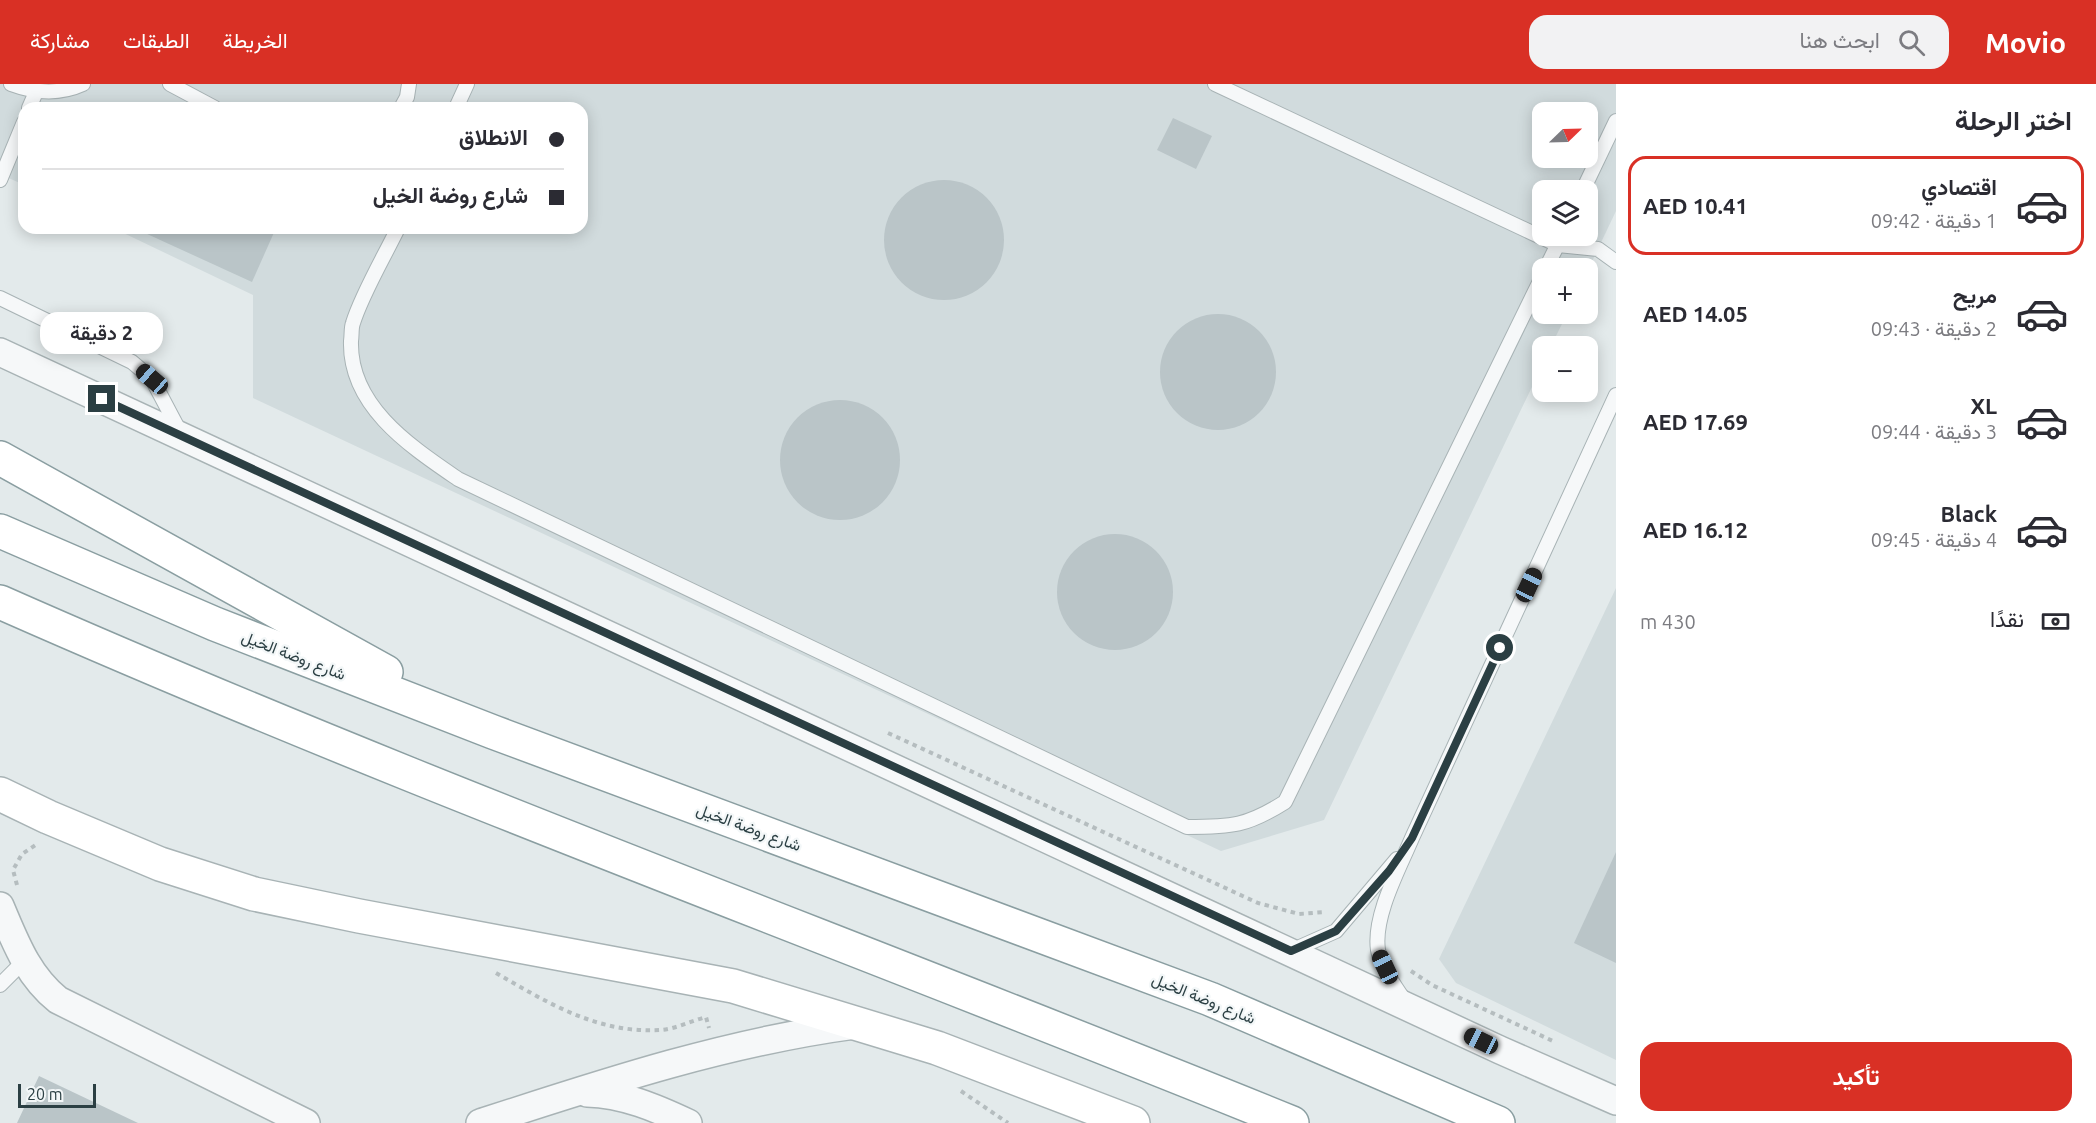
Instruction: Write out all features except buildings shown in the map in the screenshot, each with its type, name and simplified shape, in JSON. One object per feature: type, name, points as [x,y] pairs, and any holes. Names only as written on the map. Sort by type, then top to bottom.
[{"type":"main road","points":[[0,458],[493,732]]},
{"type":"main road","name":"شارع روضة الخيل","points":[[0,531],[215,624],[493,732],[1210,999],[1498,1123]]},
{"type":"main road","points":[[0,602],[86,640],[518,818],[728,898],[1292,1123]]},
{"type":"main road","points":[[0,794],[48,817],[160,864],[254,894],[732,986],[937,1048],[1130,1123]]},
{"type":"street","points":[[0,352],[1616,1101]]},
{"type":"street","points":[[10,899],[24,961],[34,977],[58,1000],[306,1123]]},
{"type":"street","points":[[480,1123],[571,1093],[717,1051],[797,1032],[860,1024]]},
{"type":"street","points":[[571,1093],[606,1095],[640,1102],[688,1123]]},
{"type":"lane","points":[[10,84],[36,92],[63,91],[83,84]]},
{"type":"lane","points":[[170,84],[204,102]]},
{"type":"lane","points":[[404,102],[409,84]]},
{"type":"lane","points":[[459,102],[467,84]]},
{"type":"lane","points":[[1215,84],[1532,227]]},
{"type":"lane","points":[[32,102],[36,92]]},
{"type":"lane","points":[[1588,180],[1616,121]]},
{"type":"lane","points":[[0,180],[18,136]]},
{"type":"lane","points":[[395,234],[352,324],[351,360],[362,389],[378,411],[392,430],[418,451],[458,479],[1187,826],[1223,827],[1258,819],[1285,802],[1532,297]]},
{"type":"lane","points":[[1585,246],[1598,249],[1616,262]]},
{"type":"lane","points":[[0,298],[132,362],[152,379],[183,437]]},
{"type":"lane","points":[[1406,1005],[1390,978],[1378,948],[1384,906],[1412,838],[1616,394]]},
{"type":"lane","points":[[1291,951],[1336,931],[1389,871],[1412,838]]},
{"type":"lane","points":[[0,985],[24,961]]},
{"type":"path","points":[[10,899],[13,870],[21,854],[42,843]]},
{"type":"path","points":[[1378,948],[1394,946],[1406,969],[1432,985],[1562,1046]]},
{"type":"path","points":[[491,970],[561,1010],[616,1028],[662,1030],[706,1017],[717,1051]]},
{"type":"path","points":[[960,1090],[1008,1123]]},
{"type":"shaded area","points":[[0,84],[1616,84],[1616,211],[1594,258],[1532,258],[1532,324],[1562,324],[1556,336],[1532,336],[1532,387],[1324,820],[1221,851],[253,398],[253,295],[126,234],[588,234],[588,102],[18,102],[18,182],[0,174]]},
{"type":"shaded area","points":[[1616,588],[1616,1060],[1456,983],[1439,959]]},
{"type":"route","points":[[102,399],[1291,951],[1336,931],[1389,871],[1412,838],[1500,648]]}]
